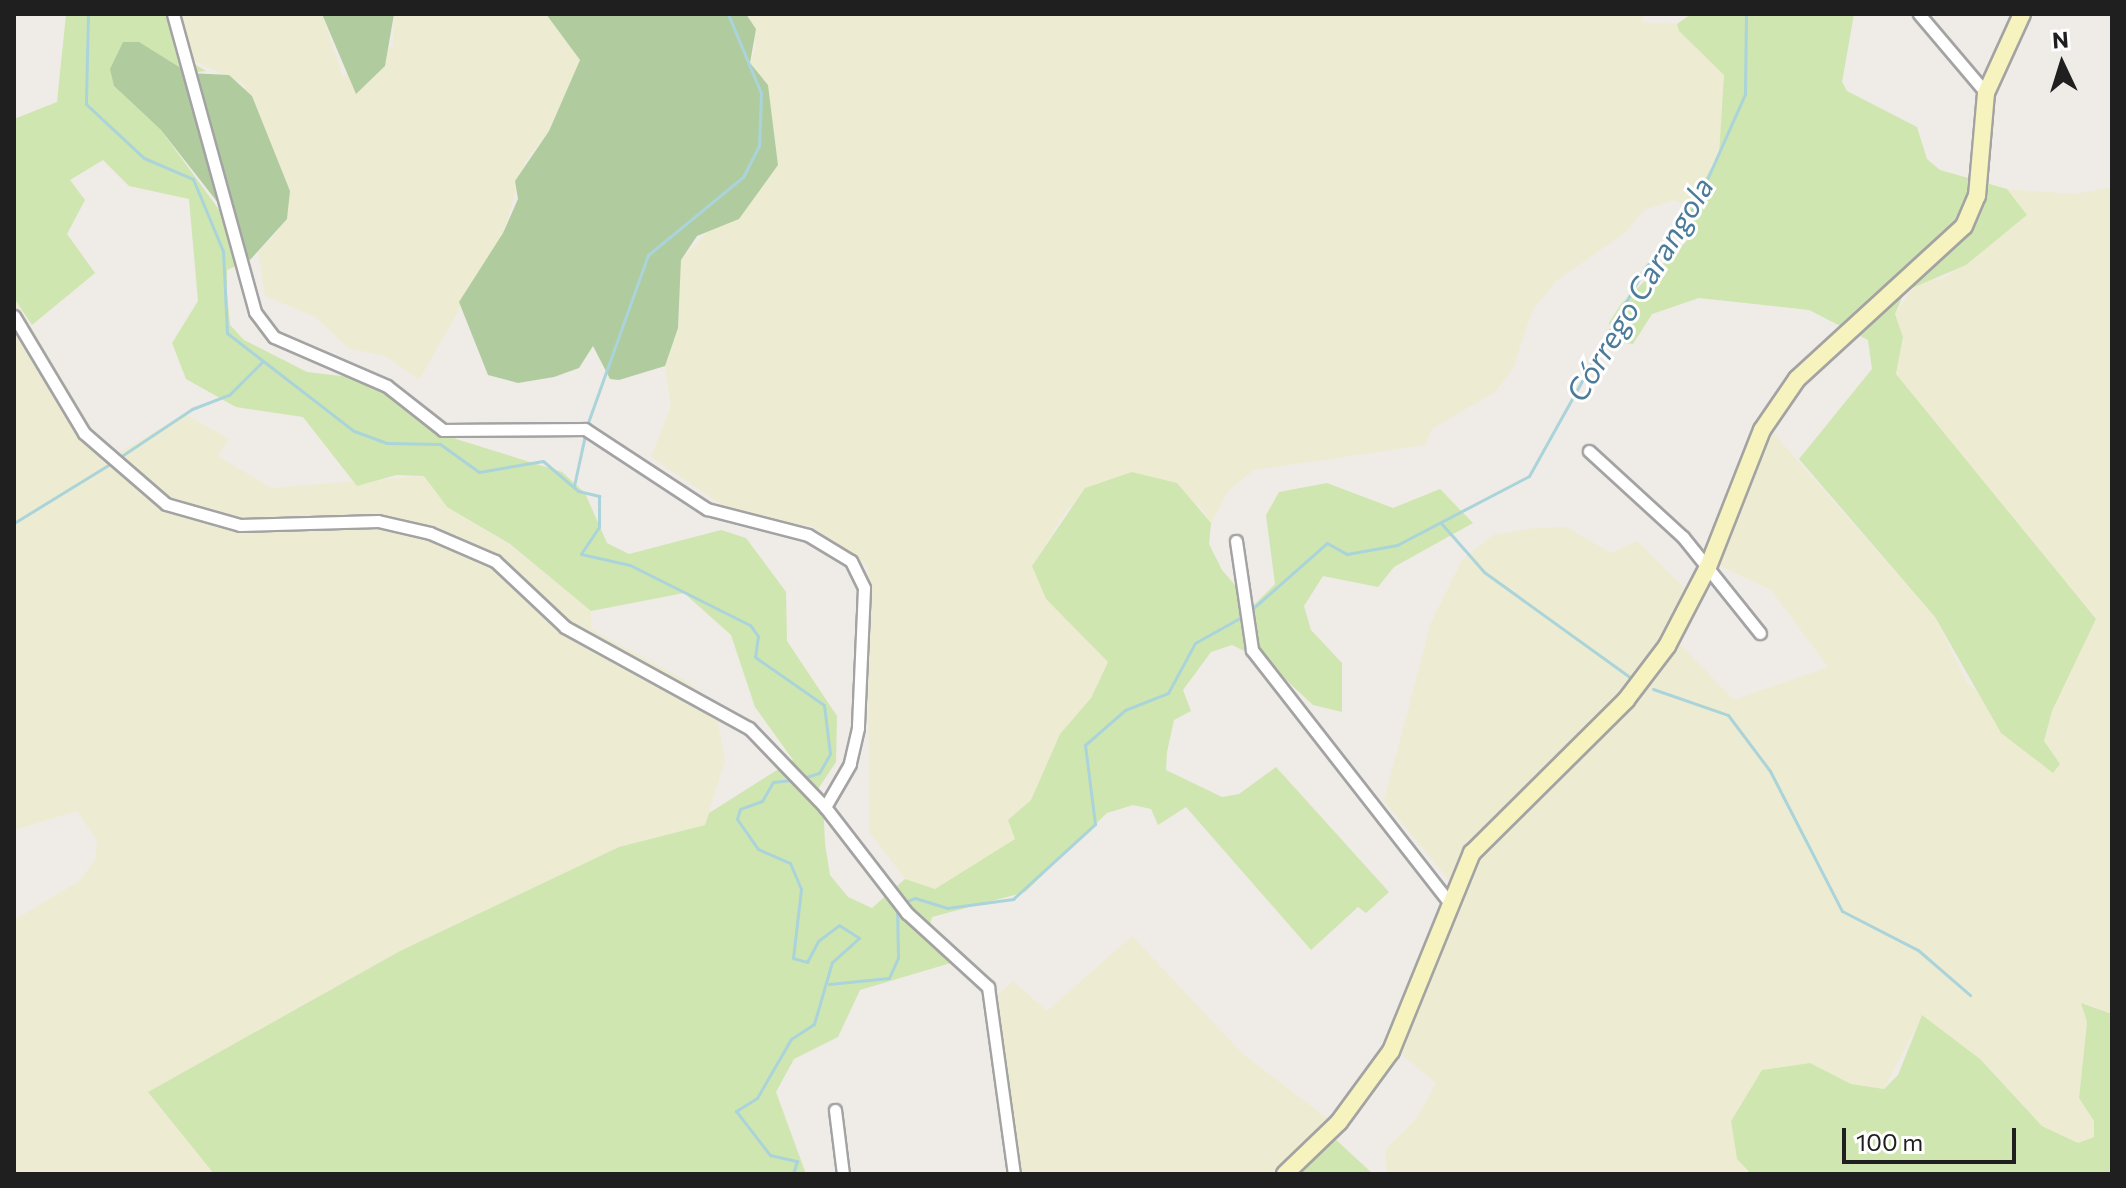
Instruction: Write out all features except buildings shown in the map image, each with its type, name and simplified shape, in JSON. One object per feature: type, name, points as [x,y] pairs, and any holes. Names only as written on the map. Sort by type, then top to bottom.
[{"type":"street","points":[[173,14],[255,312],[274,337],[387,386],[443,430],[585,429],[707,509],[808,535],[851,561],[864,588],[858,728],[850,764],[825,807]]},
{"type":"street","points":[[1919,14],[1986,93]]},
{"type":"street","points":[[1285,1174],[1339,1122],[1391,1051],[1448,901],[1488,832],[1647,674],[1708,567],[1762,430],[1797,379],[1839,334],[1952,239],[1973,211],[1986,93],[2022,14]]},
{"type":"street","points":[[14,316],[84,433],[166,504],[240,525],[400,524],[479,552],[565,627],[749,728],[825,807],[907,913],[988,987],[1014,1174]]},
{"type":"street","points":[[1589,451],[1708,567],[1760,633]]},
{"type":"street","points":[[1236,541],[1242,609],[1252,650],[1305,725],[1405,838],[1448,901]]},
{"type":"street","points":[[835,1110],[843,1174]]},
{"type":"green space","points":[[66,14],[169,14],[175,52],[206,71],[189,73],[168,60],[114,86],[161,130],[241,240],[250,260],[227,270],[227,293],[230,325],[244,340],[307,372],[384,381],[411,395],[456,439],[562,472],[585,493],[607,543],[629,554],[721,530],[746,538],[786,592],[787,641],[837,716],[836,762],[816,792],[823,799],[830,875],[848,897],[872,908],[905,879],[935,889],[1015,839],[1008,820],[1031,800],[1060,734],[1091,698],[1108,662],[1046,599],[1032,566],[1085,488],[1132,472],[1177,483],[1211,523],[1209,544],[1222,570],[1253,606],[1275,584],[1266,515],[1279,492],[1327,483],[1393,508],[1440,489],[1473,523],[1394,567],[1378,587],[1323,576],[1304,606],[1311,630],[1342,663],[1342,712],[1313,705],[1267,662],[1232,645],[1211,652],[1183,690],[1191,711],[1174,720],[1167,752],[1166,770],[1222,797],[1239,794],[1276,767],[1389,892],[1366,913],[1358,907],[1311,950],[1186,807],[1158,825],[1151,809],[1133,805],[1107,813],[1025,892],[932,917],[929,928],[954,962],[860,990],[838,1037],[794,1059],[776,1092],[806,1174],[214,1174],[148,1092],[400,951],[619,847],[705,825],[709,813],[793,760],[755,707],[731,635],[684,593],[591,611],[510,544],[447,507],[424,476],[396,475],[357,486],[303,417],[236,407],[186,379],[172,343],[198,301],[189,199],[129,186],[103,160],[70,180],[85,200],[67,234],[95,273],[32,325],[14,298],[14,119],[57,102]]},
{"type":"green space","points":[[169,14],[322,14],[343,77],[393,46],[394,14],[546,14],[580,60],[549,131],[525,162],[503,233],[419,380],[385,356],[348,348],[316,317],[265,296],[258,251],[276,234],[283,174],[242,83],[175,52]]},
{"type":"green space","points":[[322,14],[394,14],[385,66],[356,94]]},
{"type":"green space","points":[[546,14],[746,14],[756,29],[750,63],[768,85],[778,165],[739,219],[697,236],[681,260],[678,328],[665,366],[619,380],[610,379],[593,346],[579,368],[554,377],[518,383],[488,375],[459,302],[503,233],[518,199],[515,181],[549,131],[580,60]]},
{"type":"green space","points":[[746,14],[1643,14],[1642,22],[1677,24],[1705,50],[1724,75],[1725,99],[1719,155],[1689,206],[1674,200],[1644,210],[1625,233],[1557,280],[1532,311],[1513,369],[1495,392],[1433,428],[1425,445],[1254,470],[1228,491],[1211,523],[1199,505],[1069,506],[1032,567],[1046,599],[1108,662],[1091,699],[1060,734],[1031,800],[1008,820],[1016,839],[935,890],[907,881],[869,832],[868,566],[812,526],[740,517],[651,457],[671,406],[665,366],[678,328],[681,260],[773,161],[768,85],[750,63],[756,45]]},
{"type":"green space","points":[[1691,14],[1854,14],[1842,82],[1847,91],[1917,127],[1927,159],[1940,170],[2007,189],[2027,215],[1966,265],[1905,291],[1895,314],[1903,337],[1896,374],[2096,619],[2052,711],[2044,741],[2060,764],[2053,773],[2001,733],[1935,617],[1799,459],[1872,369],[1868,340],[1809,310],[1699,298],[1652,314],[1633,344],[1616,342],[1609,323],[1621,304],[1696,232],[1689,206],[1719,155],[1724,75],[1679,31],[1677,24]]},
{"type":"green space","points":[[123,42],[139,42],[189,73],[229,75],[252,96],[290,191],[287,219],[250,260],[222,208],[161,130],[114,86],[110,69]]},
{"type":"green space","points":[[2112,187],[2112,1014],[2082,1003],[2087,1022],[2079,1098],[2094,1121],[2094,1137],[2078,1143],[2042,1126],[1980,1059],[1922,1016],[1884,1089],[1851,1084],[1809,1063],[1737,1159],[1751,1174],[1387,1174],[1385,1150],[1417,1118],[1436,1083],[1394,1048],[1418,1007],[1457,890],[1384,801],[1431,622],[1462,560],[1493,535],[1535,528],[1566,527],[1611,553],[1637,541],[1685,589],[1685,604],[1670,634],[1734,700],[1828,667],[1771,590],[1714,563],[1768,427],[1935,617],[1967,683],[2060,764],[2044,741],[2057,693],[2096,619],[1896,374],[1903,337],[1895,314],[1918,281],[1943,279],[2027,216],[2007,189],[2075,194]]},
{"type":"green space","points":[[14,298],[88,423],[115,455],[185,414],[229,439],[218,456],[271,488],[424,476],[447,507],[510,545],[591,611],[591,629],[690,683],[715,707],[725,760],[705,825],[619,847],[400,951],[149,1092],[214,1174],[14,1174],[14,920],[79,881],[95,860],[97,841],[77,811],[14,830]]},
{"type":"green space","points":[[1132,936],[1243,1054],[1328,1119],[1283,1164],[1290,1174],[1018,1174],[998,995],[1013,981],[1047,1011]]},
{"type":"green space","points":[[2081,1003],[2112,1014],[2112,1174],[1751,1174],[1737,1159],[1731,1121],[1762,1070],[1810,1063],[1851,1084],[1884,1089],[1898,1075],[1922,1015],[1980,1059],[2042,1126],[2078,1143],[2094,1137],[2094,1121],[2079,1098],[2087,1022]]},
{"type":"green space","points":[[1321,1126],[1373,1174],[1290,1174],[1283,1164]]},
{"type":"waterway","points":[[88,14],[86,104],[144,158],[193,179],[223,251],[227,333],[354,431],[387,443],[440,444],[479,472],[543,461],[578,491],[599,496],[599,527],[581,554],[630,565],[750,625],[758,636],[755,657],[824,705],[830,754],[819,773],[803,778]]},
{"type":"waterway","points":[[586,428],[648,255],[743,177],[759,146],[761,93],[728,14]]},
{"type":"waterway","name":"Córrego Carangola","points":[[1251,610],[1327,543],[1347,554],[1397,545],[1529,476],[1644,269],[1689,216],[1705,184],[1745,94],[1746,14]]},
{"type":"waterway","points":[[123,455],[192,409],[229,395],[262,362]]},
{"type":"waterway","points":[[574,486],[585,435]]},
{"type":"waterway","points":[[14,523],[113,462]]},
{"type":"waterway","points":[[1441,523],[1484,572],[1635,681]]},
{"type":"waterway","name":"Córrego Carangola","points":[[903,903],[915,898],[947,908],[1013,899],[1095,824],[1085,745],[1125,710],[1168,693],[1195,643],[1245,615]]},
{"type":"waterway","points":[[1653,689],[1728,715],[1770,771],[1842,911],[1918,950],[1970,995]]},
{"type":"waterway","points":[[792,780],[773,782],[762,801],[740,809],[737,819],[758,849],[790,863],[801,889],[793,958],[807,962],[818,941],[839,925],[859,938],[832,962],[814,1024],[791,1039],[757,1098],[736,1111],[770,1155],[797,1161],[793,1174]]},
{"type":"waterway","name":"Córrego Carangola","points":[[829,984],[889,978],[898,958],[897,908]]}]
